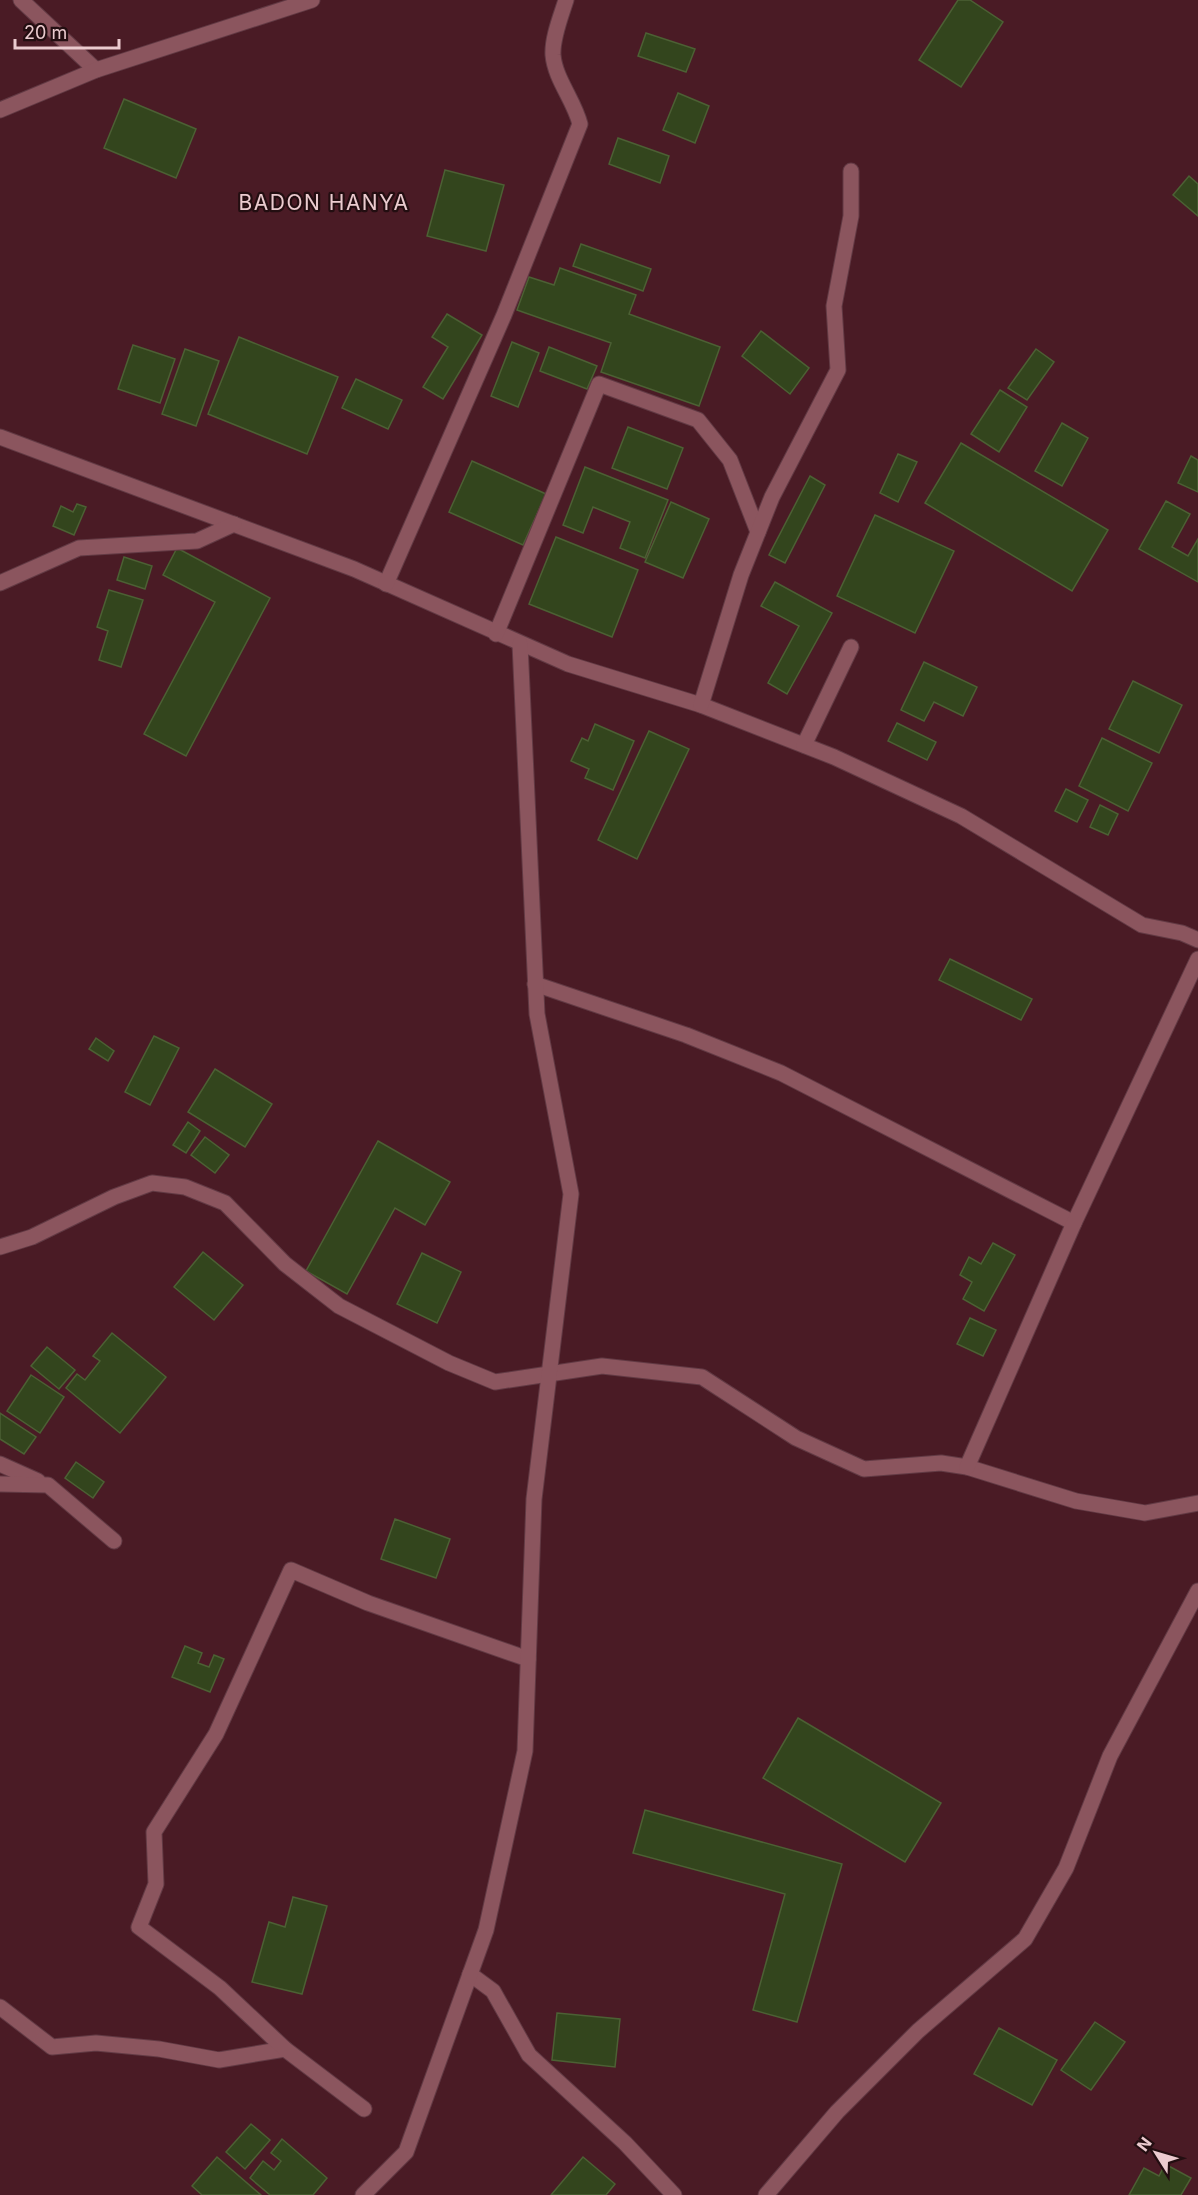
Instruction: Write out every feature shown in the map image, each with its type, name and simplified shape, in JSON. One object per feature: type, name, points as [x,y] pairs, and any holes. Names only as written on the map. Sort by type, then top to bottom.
[{"type":"street","points":[[21,0],[96,70]]},
{"type":"street","points":[[0,110],[96,70],[312,0]]},
{"type":"street","points":[[386,584],[504,315],[580,124],[576,107],[563,85],[553,54],[566,0]]},
{"type":"street","points":[[701,705],[741,575],[772,497],[838,370],[834,306],[851,216],[851,171]]},
{"type":"street","points":[[496,634],[599,384],[698,420],[730,460],[758,532]]},
{"type":"street","points":[[0,437],[234,524],[386,584],[568,664],[701,705],[804,745],[960,816],[1142,925],[1182,933],[1198,940]]},
{"type":"street","points":[[0,583],[79,548],[197,541],[234,524]]},
{"type":"street","points":[[363,2195],[406,2152],[486,1930],[525,1751],[534,1499],[572,1194],[537,1014],[520,644]]},
{"type":"street","points":[[804,745],[850,647]]},
{"type":"street","points":[[967,1467],[1074,1223],[1198,959]]},
{"type":"street","points":[[535,984],[686,1035],[781,1073],[1074,1223]]},
{"type":"street","points":[[0,1248],[32,1237],[114,1197],[152,1184],[185,1187],[225,1203],[285,1264],[339,1306],[449,1363],[495,1382],[602,1366],[702,1377],[796,1438],[864,1469],[941,1463],[967,1467],[1076,1501],[1145,1513],[1198,1503]]},
{"type":"street","points":[[0,1464],[48,1485],[114,1541]]},
{"type":"street","points":[[0,1484],[48,1485]]},
{"type":"street","points":[[364,2109],[285,2049],[220,1988],[139,1927],[156,1884],[154,1832],[216,1734],[291,1570],[368,1603],[528,1659]]},
{"type":"street","points":[[766,2195],[837,2112],[918,2031],[1025,1939],[1066,1868],[1110,1756],[1198,1591]]},
{"type":"street","points":[[470,1974],[493,1991],[529,2055],[625,2143],[674,2195]]},
{"type":"street","points":[[0,2007],[52,2047],[96,2043],[159,2049],[219,2060],[285,2049]]},
{"type":"building","points":[[958,0],[970,0],[1003,22],[961,87],[919,60]]},
{"type":"building","points":[[646,33],[695,49],[686,72],[638,56]]},
{"type":"building","points":[[678,93],[709,106],[695,143],[663,130]]},
{"type":"building","points":[[124,99],[196,129],[176,178],[104,148]]},
{"type":"building","points":[[618,138],[669,156],[660,183],[609,164]]},
{"type":"building","points":[[445,170],[504,185],[486,251],[427,236]]},
{"type":"building","points":[[1189,176],[1198,184],[1198,216],[1173,195]]},
{"type":"building","points":[[581,244],[651,269],[643,291],[573,266]]},
{"type":"building","points":[[560,268],[636,295],[629,314],[720,347],[699,406],[601,372],[611,343],[517,310],[529,277],[554,285]]},
{"type":"building","points":[[447,314],[482,335],[443,399],[423,387],[448,347],[432,337]]},
{"type":"building","points":[[761,331],[809,368],[790,394],[742,356]]},
{"type":"building","points":[[239,337],[338,377],[307,454],[208,414]]},
{"type":"building","points":[[512,342],[539,353],[518,407],[491,396]]},
{"type":"building","points":[[133,345],[175,359],[160,403],[118,389]]},
{"type":"building","points":[[549,347],[597,366],[587,389],[540,371]]},
{"type":"building","points":[[185,349],[219,361],[196,426],[162,414]]},
{"type":"building","points":[[1036,349],[1054,362],[1027,400],[1008,388]]},
{"type":"building","points":[[356,379],[402,400],[388,429],[342,408]]},
{"type":"building","points":[[1000,390],[1027,407],[999,452],[971,434]]},
{"type":"building","points":[[1062,423],[1088,438],[1062,486],[1035,471]]},
{"type":"building","points":[[628,427],[683,448],[667,489],[612,468]]},
{"type":"building","points":[[961,443],[1108,530],[1072,591],[925,503]]},
{"type":"building","points":[[898,454],[917,462],[898,502],[880,493]]},
{"type":"building","points":[[1191,456],[1198,460],[1198,492],[1178,483]]},
{"type":"building","points":[[472,461],[546,494],[523,545],[449,512]]},
{"type":"building","points":[[585,467],[668,500],[645,558],[620,548],[630,522],[593,507],[583,533],[563,525]]},
{"type":"building","points":[[810,476],[825,485],[785,563],[769,555]]},
{"type":"building","points":[[1166,501],[1190,514],[1172,547],[1188,556],[1198,539],[1198,582],[1139,549]]},
{"type":"building","points":[[671,502],[709,519],[683,578],[645,562]]},
{"type":"building","points":[[77,504],[86,507],[74,535],[53,526],[61,506],[73,512]]},
{"type":"building","points":[[875,515],[954,551],[915,633],[837,596]]},
{"type":"building","points":[[556,537],[638,570],[612,637],[529,604]]},
{"type":"building","points":[[177,548],[270,598],[186,756],[144,734],[215,602],[163,575]]},
{"type":"building","points":[[124,557],[152,566],[145,589],[117,580]]},
{"type":"building","points":[[775,582],[832,613],[787,694],[768,683],[799,626],[761,606]]},
{"type":"building","points":[[109,590],[143,600],[121,667],[99,660],[108,631],[97,627]]},
{"type":"building","points":[[924,662],[977,687],[963,716],[934,702],[924,721],[901,710]]},
{"type":"building","points":[[1133,681],[1182,705],[1159,753],[1109,729]]},
{"type":"building","points":[[897,723],[936,742],[927,760],[888,741]]},
{"type":"building","points":[[595,724],[634,741],[613,790],[585,778],[589,769],[571,761],[582,738],[588,741]]},
{"type":"building","points":[[649,731],[689,749],[637,859],[598,840]]},
{"type":"building","points":[[1102,738],[1152,763],[1128,811],[1079,786]]},
{"type":"building","points":[[1066,789],[1088,800],[1077,822],[1055,811]]},
{"type":"building","points":[[1100,805],[1118,814],[1108,835],[1090,827]]},
{"type":"building","points":[[950,959],[1032,999],[1021,1020],[939,980]]},
{"type":"building","points":[[154,1036],[179,1048],[150,1105],[125,1092]]},
{"type":"building","points":[[96,1038],[114,1051],[108,1061],[89,1049]]},
{"type":"building","points":[[215,1069],[272,1104],[245,1147],[188,1112]]},
{"type":"building","points":[[188,1122],[200,1131],[186,1153],[173,1145]]},
{"type":"building","points":[[205,1137],[229,1155],[215,1173],[191,1155]]},
{"type":"building","points":[[378,1141],[450,1182],[425,1225],[395,1208],[347,1294],[306,1271]]},
{"type":"building","points":[[993,1243],[1015,1255],[984,1311],[963,1299],[972,1282],[960,1275],[969,1257],[981,1264]]},
{"type":"building","points":[[203,1252],[243,1285],[214,1320],[174,1287]]},
{"type":"building","points":[[422,1253],[461,1272],[437,1323],[397,1304]]},
{"type":"building","points":[[970,1318],[996,1330],[983,1356],[957,1344]]},
{"type":"building","points":[[112,1333],[166,1377],[120,1433],[66,1388],[77,1374],[85,1380],[100,1361],[93,1356]]},
{"type":"building","points":[[47,1347],[75,1370],[59,1389],[31,1366]]},
{"type":"building","points":[[31,1375],[64,1397],[40,1433],[7,1411]]},
{"type":"building","points":[[0,1413],[36,1437],[24,1454],[0,1439]]},
{"type":"building","points":[[76,1462],[104,1482],[93,1498],[65,1478]]},
{"type":"building","points":[[395,1519],[450,1539],[436,1578],[381,1559]]},
{"type":"building","points":[[185,1646],[202,1653],[198,1663],[209,1667],[214,1655],[224,1659],[210,1692],[172,1677]]},
{"type":"building","points":[[798,1718],[941,1803],[905,1862],[763,1778]]},
{"type":"building","points":[[645,1810],[842,1864],[797,2022],[753,2010],[785,1894],[633,1853]]},
{"type":"building","points":[[293,1897],[327,1906],[302,1994],[252,1982],[269,1922],[285,1927]]},
{"type":"building","points":[[557,2013],[620,2019],[615,2067],[552,2060]]},
{"type":"building","points":[[1095,2022],[1125,2042],[1091,2090],[1061,2070]]},
{"type":"building","points":[[999,2028],[1057,2060],[1032,2105],[974,2074]]},
{"type":"building","points":[[251,2124],[270,2140],[245,2169],[226,2152]]},
{"type":"building","points":[[282,2139],[327,2178],[313,2195],[270,2195],[250,2178],[263,2161],[274,2170],[281,2161],[271,2153]]},
{"type":"building","points":[[217,2157],[261,2195],[202,2195],[192,2186]]},
{"type":"building","points":[[583,2157],[615,2184],[606,2195],[551,2195]]},
{"type":"building","points":[[1165,2164],[1191,2178],[1181,2195],[1129,2195],[1144,2168],[1159,2176]]},
{"type":"district","name":"BADON HANYA","points":[[324,202]]}]
